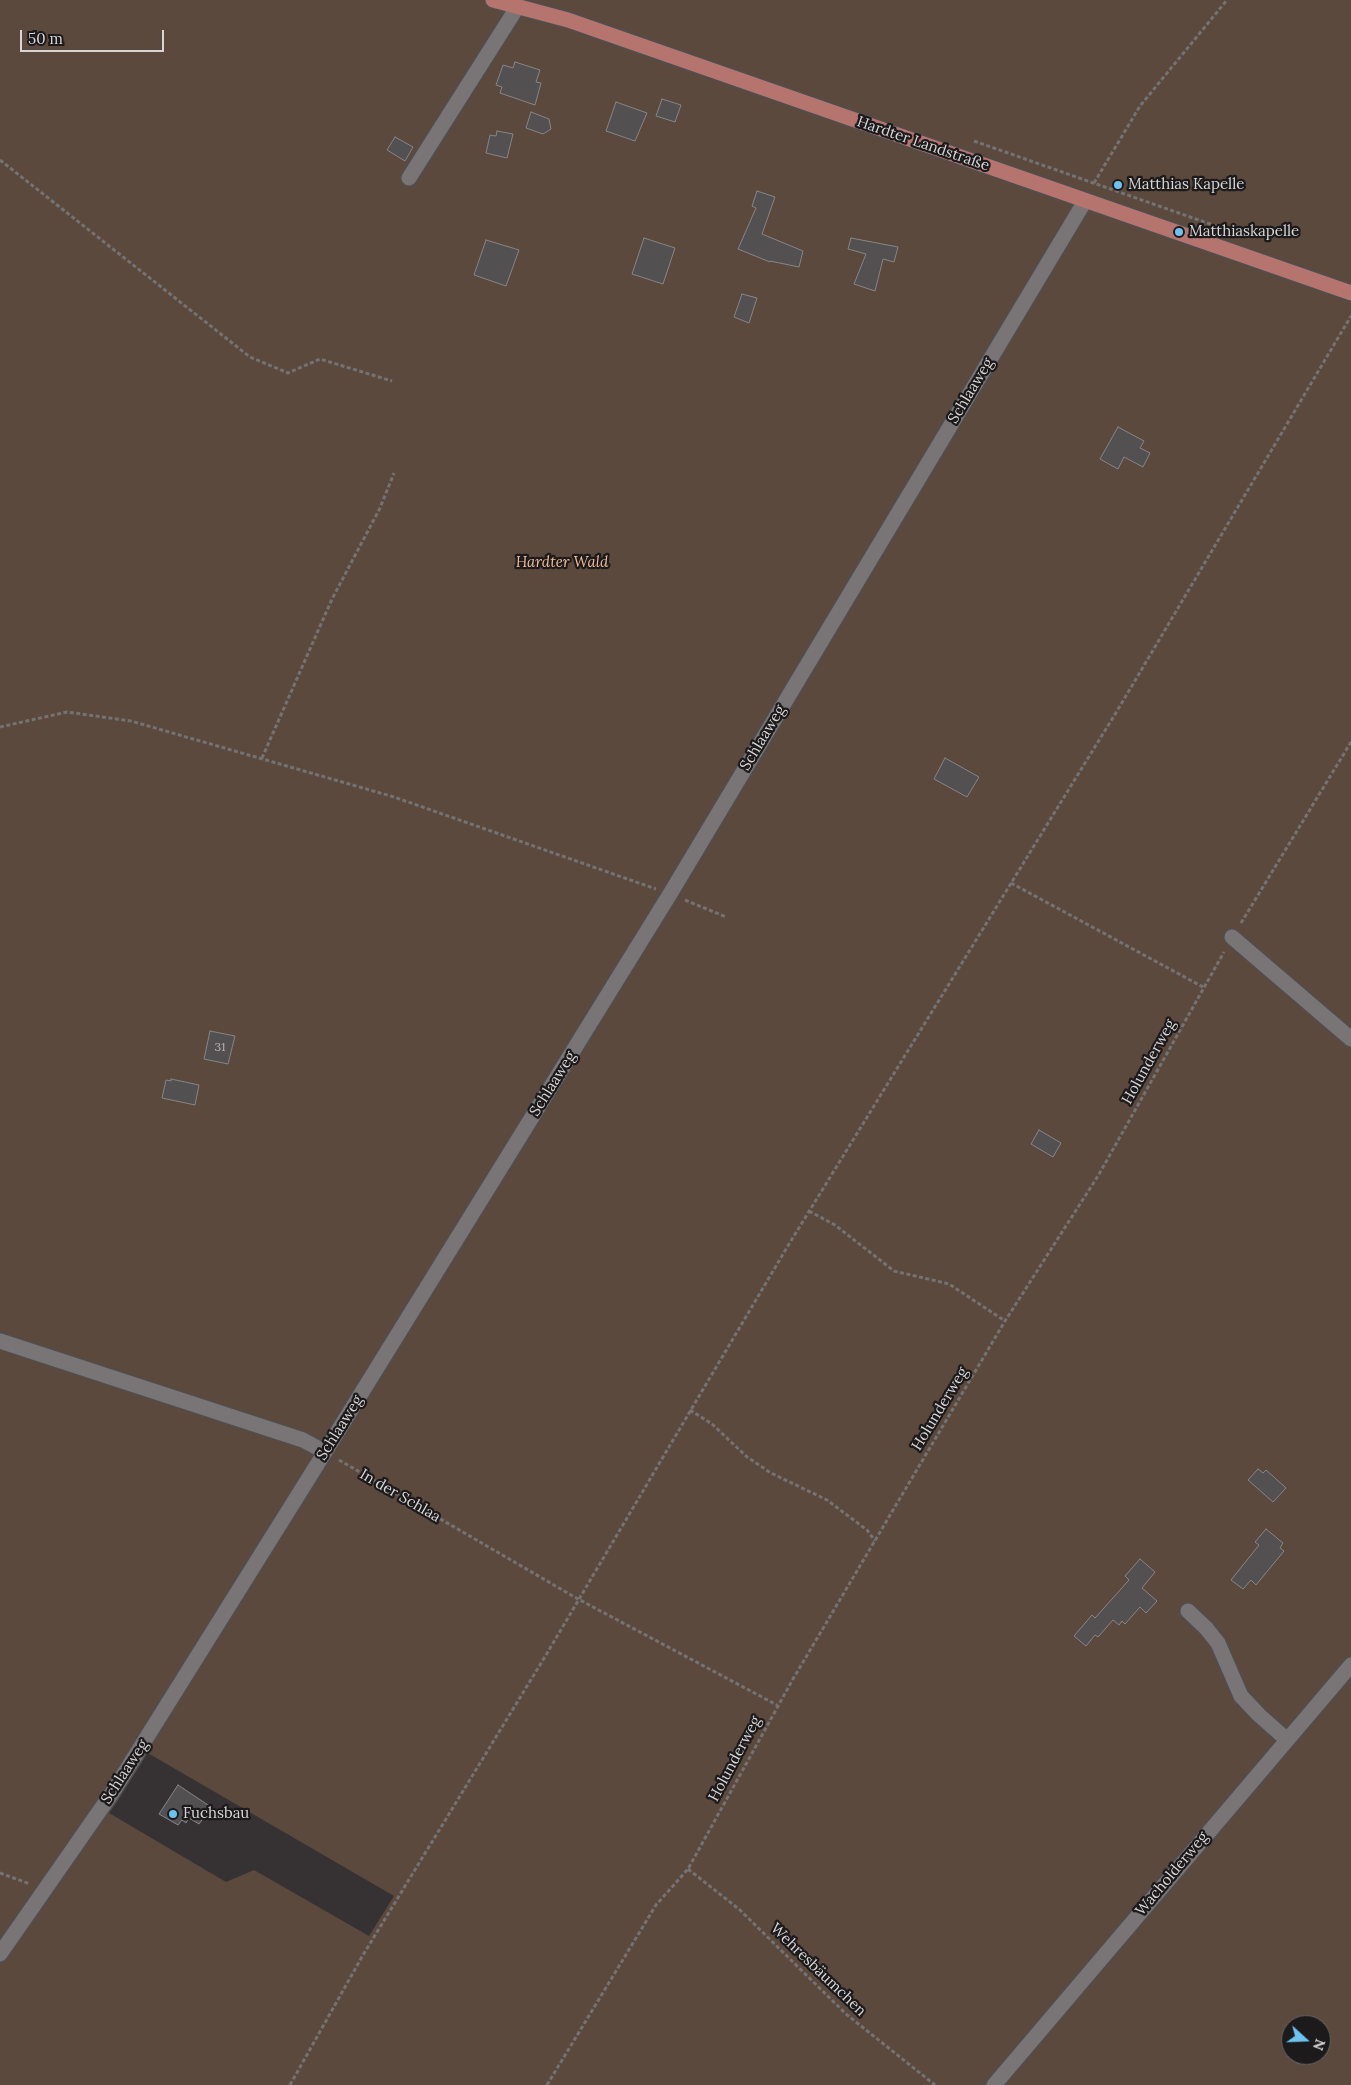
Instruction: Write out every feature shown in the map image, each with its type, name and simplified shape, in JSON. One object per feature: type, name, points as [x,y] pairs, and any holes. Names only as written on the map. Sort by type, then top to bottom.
[{"type":"main road","name":"Hardter Landstraße","points":[[493,0],[568,20],[1351,293]]},
{"type":"lane","points":[[409,178],[518,6]]},
{"type":"lane","name":"Schlaaweg","points":[[0,1954],[112,1793],[325,1452],[670,894],[1085,201]]},
{"type":"lane","points":[[1232,937],[1351,1039]]},
{"type":"lane","points":[[0,1341],[303,1440],[325,1452]]},
{"type":"lane","points":[[1188,1611],[1206,1628],[1218,1643],[1241,1696],[1258,1715],[1286,1739]]},
{"type":"lane","name":"Wacholderweg","points":[[994,2085],[1286,1739],[1351,1665]]},
{"type":"path","points":[[1227,0],[1140,106],[1094,183],[1250,238]]},
{"type":"path","points":[[0,160],[250,357],[288,372],[320,359],[392,381]]},
{"type":"path","points":[[290,2085],[363,1955],[578,1600],[809,1211],[1117,711],[1351,316]]},
{"type":"path","points":[[262,758],[325,614],[354,554],[380,508],[394,473]]},
{"type":"path","points":[[0,727],[67,712],[131,721],[394,797],[670,894],[726,917]]},
{"type":"path","name":"Holunderweg","points":[[546,2085],[656,1905],[688,1869],[777,1705],[1005,1321],[1098,1176],[1232,937],[1351,742]]},
{"type":"path","points":[[1011,883],[1203,987]]},
{"type":"path","points":[[809,1211],[835,1225],[894,1271],[949,1284],[1005,1321]]},
{"type":"path","points":[[690,1410],[712,1424],[747,1457],[771,1473],[827,1500],[868,1530],[874,1541]]},
{"type":"path","name":"In der Schlaa","points":[[325,1452],[578,1600],[777,1705]]},
{"type":"path","name":"Wehresbäumchen","points":[[688,1869],[740,1910],[846,2014],[934,2085]]},
{"type":"path","points":[[0,1873],[44,1890]]},
{"type":"green space","name":"Hardter Wald","points":[[0,0],[1351,0],[1351,2085],[0,2085]],"holes":[[[146,1752],[394,1896],[369,1936],[254,1870],[226,1882],[109,1813]]]},
{"type":"building","points":[[515,62],[540,70],[536,82],[541,83],[535,105],[500,93],[502,87],[496,85],[503,65],[513,68]]},
{"type":"building","points":[[662,99],[681,105],[675,122],[656,116]]},
{"type":"building","points":[[616,102],[647,113],[635,141],[606,131]]},
{"type":"building","points":[[531,112],[549,119],[551,129],[543,134],[526,128]]},
{"type":"building","points":[[497,131],[513,134],[507,158],[486,153],[490,135],[496,136]]},
{"type":"building","points":[[395,137],[413,147],[405,161],[387,150]]},
{"type":"building","points":[[757,191],[775,197],[762,234],[803,251],[799,267],[770,262],[738,249],[756,208],[752,206]]},
{"type":"building","points":[[644,238],[675,248],[663,284],[632,274]]},
{"type":"building","points":[[851,238],[898,247],[894,262],[883,259],[875,291],[854,284],[866,254],[848,249]]},
{"type":"building","points":[[486,240],[519,250],[506,286],[474,275]]},
{"type":"building","points":[[742,294],[757,298],[749,323],[734,317]]},
{"type":"building","points":[[1118,427],[1144,441],[1140,448],[1150,453],[1143,467],[1124,457],[1118,469],[1100,459]]},
{"type":"building","points":[[945,758],[979,777],[967,797],[934,779]]},
{"type":"building","points":[[210,1031],[235,1036],[228,1064],[204,1059]]},
{"type":"building","points":[[171,1079],[199,1085],[195,1105],[162,1098],[166,1080],[171,1081]]},
{"type":"building","points":[[1039,1130],[1061,1143],[1053,1157],[1031,1144]]},
{"type":"building","points":[[1258,1469],[1263,1473],[1266,1470],[1286,1488],[1273,1502],[1248,1480]]},
{"type":"building","points":[[1266,1529],[1283,1543],[1280,1548],[1284,1551],[1256,1585],[1251,1580],[1243,1589],[1231,1580],[1259,1545],[1255,1542]]},
{"type":"building","points":[[1140,1559],[1155,1572],[1142,1588],[1157,1601],[1146,1613],[1140,1607],[1125,1624],[1122,1621],[1119,1625],[1113,1620],[1098,1637],[1095,1635],[1086,1646],[1074,1636],[1092,1615],[1095,1618],[1129,1580],[1125,1576]]},
{"type":"building","points":[[178,1785],[211,1807],[199,1824],[189,1818],[186,1823],[182,1820],[178,1825],[159,1814]]},
{"type":"place","name":"Matthias Kapelle","points":[[1118,185]]},
{"type":"place","name":"Matthiaskapelle","points":[[1179,232]]},
{"type":"place","name":"Fuchsbau","points":[[173,1814]]}]
